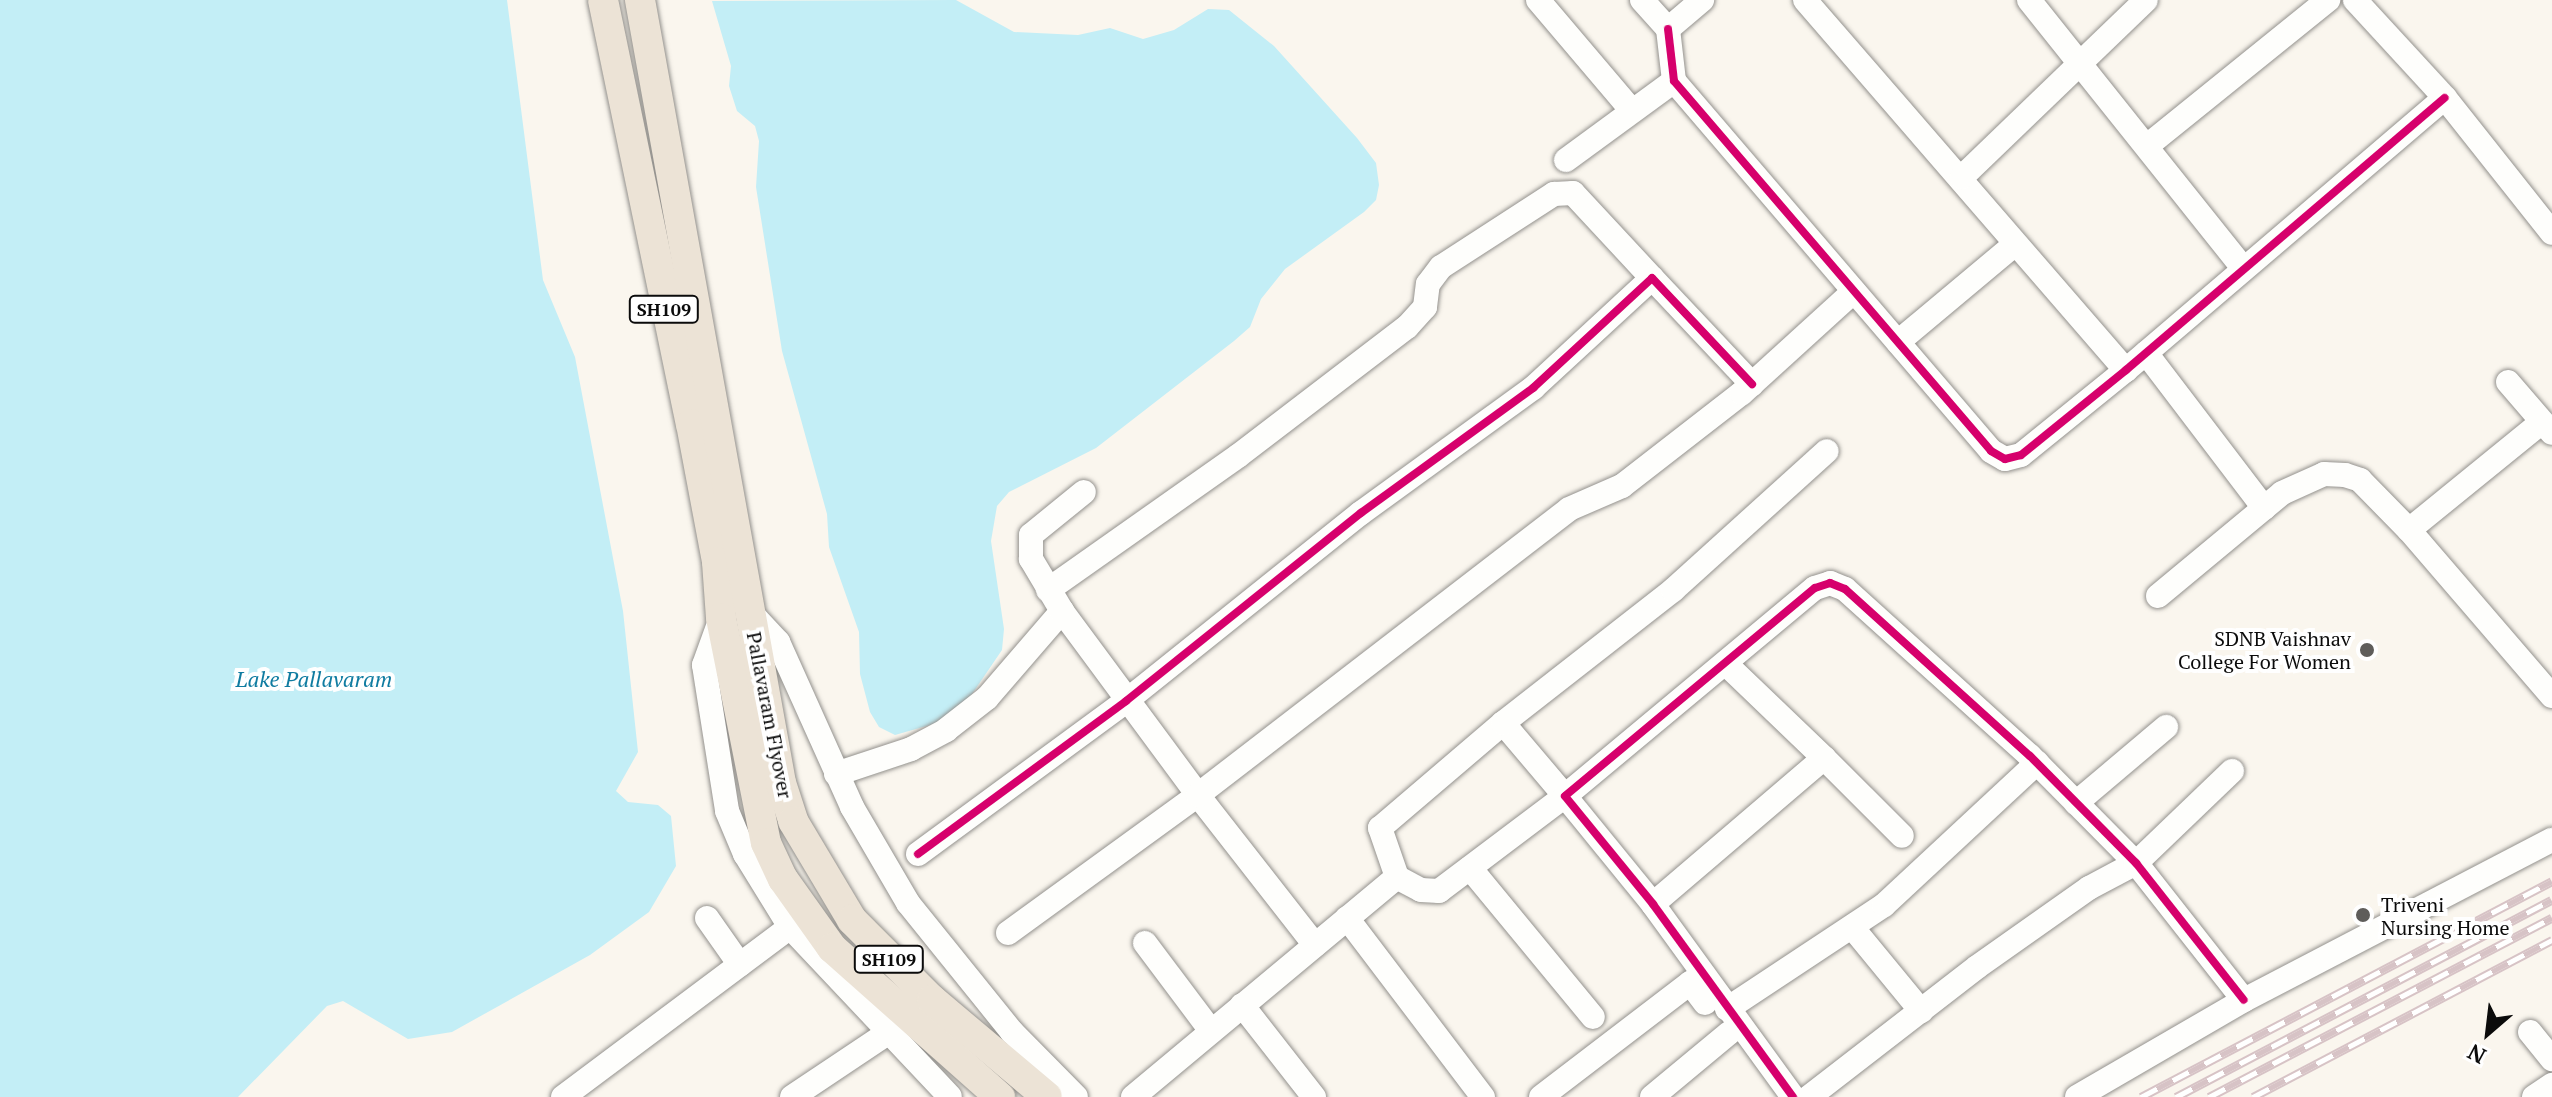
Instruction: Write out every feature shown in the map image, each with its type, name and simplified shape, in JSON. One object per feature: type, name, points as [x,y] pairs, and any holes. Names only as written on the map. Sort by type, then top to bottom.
[{"type":"main road","name":"SH109","points":[[603,0],[700,470],[736,616]]},
{"type":"main road","name":"SH109","points":[[640,0],[736,616]]},
{"type":"main road","name":"Pallavaram Flyover","points":[[736,616],[781,783],[811,858],[852,920],[932,1000],[1047,1097]]},
{"type":"main road","name":"Pallavaram Flyover","points":[[736,616],[751,784],[766,843],[783,879],[832,948],[1000,1097]]},
{"type":"street","points":[[1538,0],[1632,111]]},
{"type":"street","points":[[1642,0],[1668,29],[1674,81],[1991,451],[2005,459],[2021,455],[2126,370],[2445,98]]},
{"type":"street","points":[[1668,29],[1702,0]]},
{"type":"street","points":[[2029,0],[2243,268]]},
{"type":"street","points":[[1962,177],[2079,60],[2146,0]]},
{"type":"street","points":[[2147,146],[2328,0]]},
{"type":"street","points":[[2355,0],[2445,98],[2552,233]]},
{"type":"street","points":[[1813,8],[2126,370]]},
{"type":"street","points":[[1566,160],[1674,81]]},
{"type":"street","points":[[1048,590],[1238,456],[1407,327],[1425,307],[1428,284],[1441,267],[1554,194],[1573,193],[1752,384]]},
{"type":"street","points":[[1898,342],[2015,244]]},
{"type":"street","points":[[918,854],[1126,701],[1361,513],[1533,388],[1652,278]]},
{"type":"street","points":[[1008,933],[1198,795],[1569,509],[1622,486],[1752,384],[1854,291]]},
{"type":"street","points":[[2146,353],[2264,508]]},
{"type":"street","points":[[2409,530],[2547,427],[2508,382]]},
{"type":"street","points":[[1827,451],[1673,590],[1503,723],[1380,828],[1397,877],[1421,890],[1439,891],[1565,796],[1815,588],[1830,583],[1845,589],[2037,763],[2136,863],[2244,1000]]},
{"type":"street","points":[[2158,596],[2264,508],[2308,479],[2345,475],[2360,480],[2409,530],[2552,696]]},
{"type":"street","points":[[1084,492],[1031,535],[1031,559],[1062,611],[1126,701],[1315,945]]},
{"type":"street","points":[[836,774],[911,749],[946,730],[987,698],[1062,611]]},
{"type":"street","points":[[948,1096],[790,927],[745,854],[727,811],[704,665],[736,616],[778,642],[836,774],[908,903],[1012,1032],[1076,1097]]},
{"type":"street","points":[[1726,664],[1902,836]]},
{"type":"street","points":[[1503,723],[1653,904],[1777,1097]]},
{"type":"street","points":[[2076,803],[2166,727]]},
{"type":"street","points":[[1653,904],[1824,758]]},
{"type":"street","points":[[1652,1097],[1728,1021],[1852,927],[1977,824],[2037,763]]},
{"type":"street","points":[[1809,1097],[2089,888],[2136,863],[2232,771]]},
{"type":"street","points":[[2077,1097],[2244,1000],[2552,840]]},
{"type":"street","points":[[1470,868],[1593,1017]]},
{"type":"street","points":[[1133,1097],[1397,877]]},
{"type":"street","points":[[707,918],[740,965]]},
{"type":"street","points":[[1347,918],[1483,1097]]},
{"type":"street","points":[[563,1097],[790,927]]},
{"type":"street","points":[[1852,927],[1921,1011]]},
{"type":"street","points":[[1145,943],[1211,1031]]},
{"type":"street","points":[[1541,1097],[1690,983],[1728,1021],[1793,1097]]},
{"type":"street","points":[[1242,1005],[1314,1097]]},
{"type":"street","points":[[792,1097],[889,1032]]},
{"type":"street","points":[[2530,1032],[2552,1059]]},
{"type":"street","points":[[2534,1097],[2552,1085]]},
{"type":"water","name":"Lake Pallavaram","points":[[0,0],[507,0],[543,280],[575,357],[623,611],[638,752],[616,791],[628,802],[658,805],[671,816],[676,866],[649,912],[590,955],[452,1032],[408,1039],[343,1001],[327,1006],[238,1097],[0,1097]]},
{"type":"water","points":[[956,0],[1014,32],[1078,35],[1110,28],[1143,39],[1174,30],[1208,9],[1229,10],[1274,46],[1357,138],[1376,163],[1379,185],[1376,200],[1364,212],[1285,269],[1261,299],[1250,327],[1234,341],[1096,448],[1009,492],[997,506],[991,541],[1004,629],[1002,650],[970,697],[937,723],[895,735],[879,727],[870,712],[860,674],[859,632],[829,547],[827,514],[782,351],[756,187],[759,141],[755,126],[737,111],[729,86],[731,66],[712,1]]},
{"type":"railway","points":[[2141,1097],[2552,881]]},
{"type":"railway","points":[[2176,1097],[2552,900]]},
{"type":"railway","points":[[2209,1097],[2552,918]]},
{"type":"railway","points":[[2253,1097],[2552,940]]},
{"type":"cycle path","points":[[1668,29],[1674,81],[1991,451],[2005,459],[2021,455],[2126,370],[2445,98]]},
{"type":"cycle path","points":[[918,854],[1126,701],[1361,513],[1533,388],[1652,278],[1752,384]]},
{"type":"cycle path","points":[[1793,1097],[1653,904],[1565,796],[1815,588],[1830,583],[1845,589],[2030,756],[2136,863],[2244,1000]]},
{"type":"place","name":"SDNB Vaishnav College For Women","points":[[2367,650]]},
{"type":"place","name":"Triveni Nursing Home","points":[[2363,915]]}]
